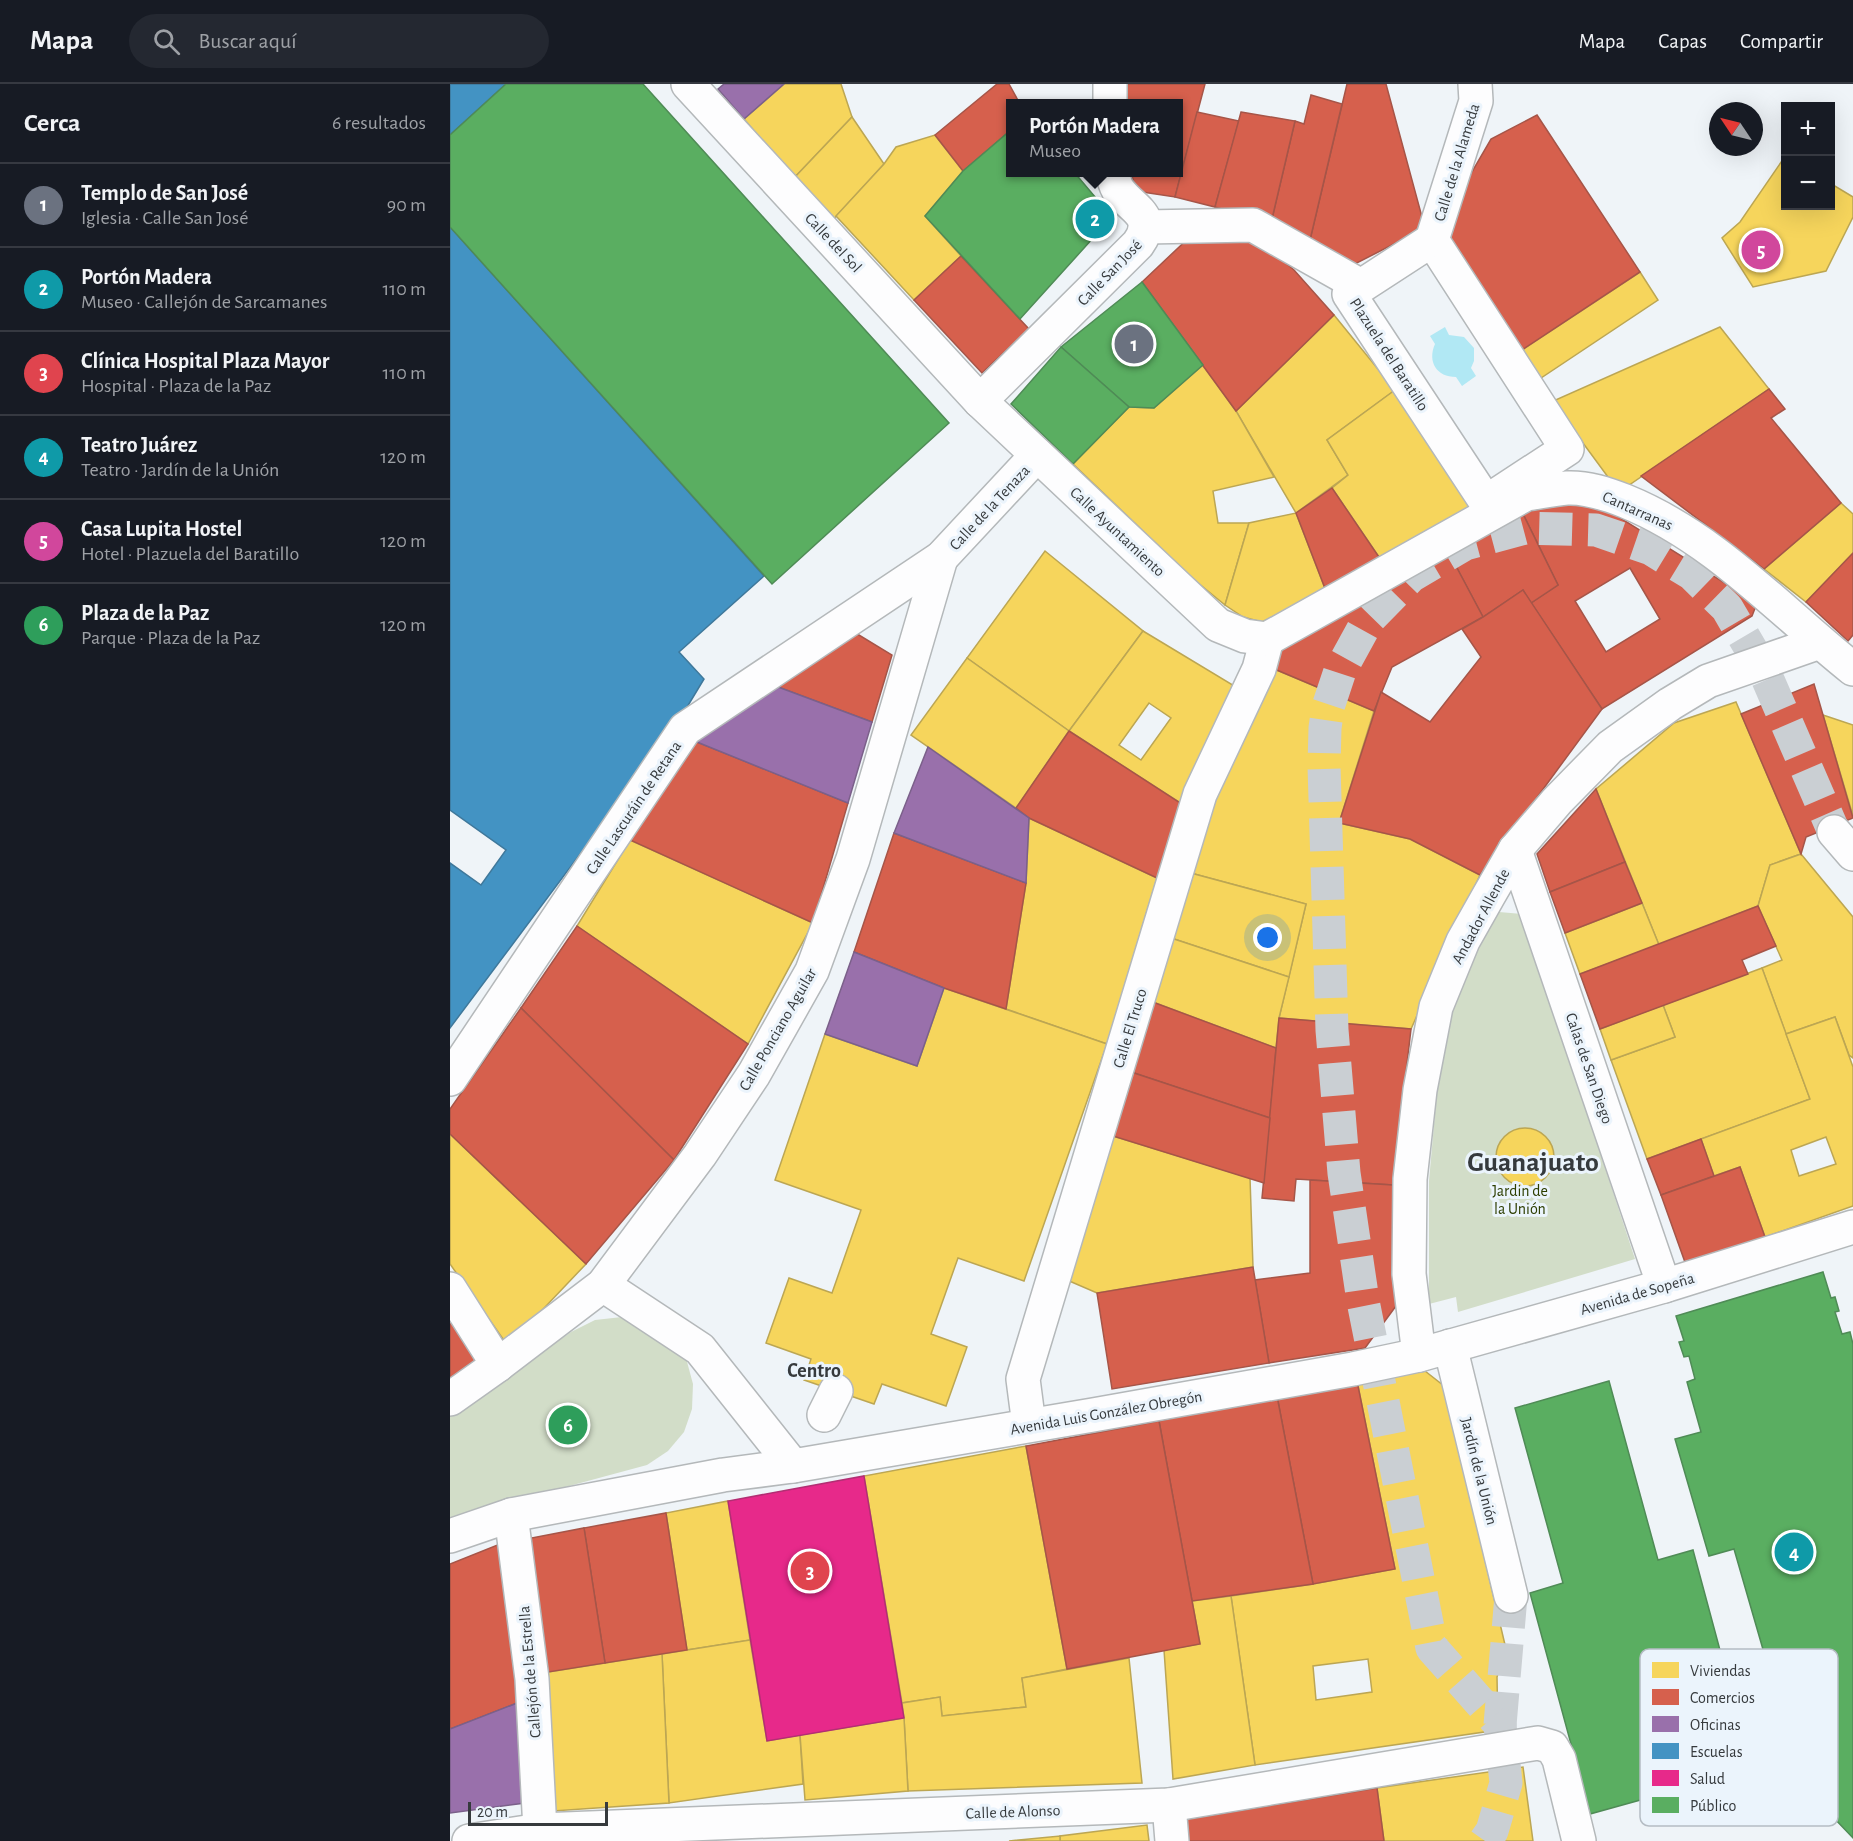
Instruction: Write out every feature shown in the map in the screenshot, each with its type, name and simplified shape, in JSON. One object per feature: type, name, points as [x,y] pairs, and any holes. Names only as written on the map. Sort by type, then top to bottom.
[{"type":"street","name":"Calle del Sol","points":[[688,84],[980,401]]},
{"type":"street","name":"Calle de la Alameda","points":[[1432,240],[1476,101],[1475,84]]},
{"type":"street","points":[[1114,177],[1119,191],[1144,218],[1145,227]]},
{"type":"street","name":"Calle San José","points":[[980,401],[1138,244],[1143,238],[1145,227],[1253,225],[1361,286]]},
{"type":"street","name":"Plazuela del Baratillo","points":[[1432,240],[1567,448],[1486,502],[1350,294],[1361,286],[1432,240]]},
{"type":"street","name":"Calle Ayuntamiento","points":[[980,401],[1218,625],[1245,636],[1267,639]]},
{"type":"street","name":"Calle de la Tenaza","points":[[941,558],[1037,455]]},
{"type":"street","name":"Cantarranas","points":[[1267,639],[1526,494],[1568,488],[1603,492],[1638,506],[1675,525],[1725,559],[1853,669]]},
{"type":"street","name":"Calle Lascuráin de Retana","points":[[450,1079],[685,729],[941,558]]},
{"type":"street","name":"Calle Ponciano Aguilar","points":[[450,1399],[603,1285],[699,1155],[753,1074],[812,971],[853,859],[941,558]]},
{"type":"street","name":"Calle El Truco","points":[[1029,1425],[1023,1378],[1033,1344],[1200,794],[1259,669],[1267,639]]},
{"type":"street","name":"Andador Allende","points":[[1434,1351],[1409,1262],[1410,1179],[1422,1080],[1436,1007],[1463,941],[1515,850],[1557,801],[1610,747],[1670,704],[1708,681],[1820,642]]},
{"type":"street","name":"Calas de San Diego","points":[[1515,850],[1664,1286]]},
{"type":"street","name":"Avenida de Sopeña","points":[[1434,1351],[1664,1286],[1853,1227]]},
{"type":"street","points":[[603,1285],[700,1349],[793,1466]]},
{"type":"street","points":[[450,1289],[498,1365]]},
{"type":"street","name":"Avenida Luis González Obregón","points":[[450,1536],[511,1515],[723,1475],[793,1466],[1342,1371],[1434,1351]]},
{"type":"street","name":"Jardín de la Unión","points":[[1434,1351],[1511,1596]]},
{"type":"street","name":"Callejón de la Estrella","points":[[511,1515],[532,1679],[540,1830]]},
{"type":"street","name":"Calle de Alonso","points":[[469,1841],[540,1830],[1169,1804],[1538,1743],[1552,1747],[1559,1760],[1579,1841]]},
{"type":"street","points":[[1169,1804],[1172,1841]]},
{"type":"green space","name":"Jardin de la Unión","points":[[1499,912],[1522,914],[1635,1259],[1458,1312],[1456,1297],[1429,1304],[1429,1181],[1442,1034],[1480,943]]},
{"type":"green space","points":[[622,1317],[686,1358],[693,1384],[692,1409],[684,1432],[668,1451],[647,1465],[450,1518],[450,1417],[571,1332],[595,1320]]},
{"type":"water","points":[[1445,327],[1449,335],[1464,337],[1474,348],[1474,361],[1471,368],[1476,376],[1462,386],[1456,377],[1439,371],[1433,362],[1435,344],[1430,336]]},
{"type":"building: Viviendas","points":[[784,84],[841,84],[852,117],[794,178],[744,119]]},
{"type":"building: Viviendas","points":[[852,117],[884,164],[831,222],[794,178]]},
{"type":"building: Viviendas","points":[[935,135],[963,171],[925,216],[961,256],[914,300],[836,216],[884,164],[896,147]]},
{"type":"building: Viviendas","points":[[1781,162],[1781,210],[1835,210],[1835,186],[1853,197],[1853,217],[1826,271],[1753,287],[1722,238],[1740,222]]},
{"type":"building: Viviendas","points":[[1640,272],[1658,300],[1532,384],[1513,356]]},
{"type":"building: Viviendas","points":[[1334,315],[1395,390],[1327,440],[1348,475],[1296,513],[1236,411]]},
{"type":"building: Viviendas","points":[[1720,327],[1769,389],[1619,492],[1551,402]]},
{"type":"building: Viviendas","points":[[1203,365],[1236,411],[1274,477],[1213,491],[1218,523],[1249,523],[1225,605],[1192,578],[1073,464],[1129,407],[1154,408]]},
{"type":"building: Viviendas","points":[[1395,390],[1475,509],[1383,563],[1332,488],[1348,475],[1327,440]]},
{"type":"building: Viviendas","points":[[1841,503],[1853,514],[1853,553],[1806,602],[1764,569]]},
{"type":"building: Viviendas","points":[[1296,513],[1326,591],[1262,622],[1243,617],[1225,605],[1249,523]]},
{"type":"building: Viviendas","points":[[1045,551],[1143,631],[1069,731],[967,658]]},
{"type":"building: Viviendas","points":[[1143,631],[1241,690],[1185,806],[1069,731]],"holes":[[[1149,703],[1171,718],[1141,760],[1119,745]]]},
{"type":"building: Viviendas","points":[[967,658],[1069,731],[1016,808],[911,735]]},
{"type":"building: Viviendas","points":[[1272,668],[1374,711],[1339,823],[1410,839],[1480,875],[1411,1029],[1279,1018],[1306,904],[1187,872],[1209,794]]},
{"type":"building: Viviendas","points":[[1736,702],[1801,854],[1770,865],[1758,906],[1659,945],[1596,789],[1674,723]]},
{"type":"building: Viviendas","points":[[1823,715],[1853,725],[1853,816]]},
{"type":"building: Viviendas","points":[[1029,818],[1157,878],[1107,1044],[1006,1009],[1026,883]]},
{"type":"building: Viviendas","points":[[630,840],[813,923],[748,1044],[577,926]]},
{"type":"building: Viviendas","points":[[1801,854],[1853,917],[1853,1058],[1849,1055],[1835,1017],[1786,1034],[1762,968],[1782,960],[1758,906],[1770,865]]},
{"type":"building: Viviendas","points":[[1187,872],[1306,904],[1289,977],[1165,936]]},
{"type":"building: Viviendas","points":[[1642,903],[1659,945],[1580,974],[1565,933]]},
{"type":"building: Viviendas","points":[[1165,936],[1289,977],[1279,1018],[1276,1048],[1150,1001]]},
{"type":"building: Viviendas","points":[[1762,968],[1810,1099],[1647,1159],[1611,1060],[1675,1037],[1663,1005]]},
{"type":"building: Viviendas","points":[[944,988],[1107,1044],[1024,1281],[958,1258],[931,1334],[967,1347],[946,1406],[882,1384],[874,1404],[804,1380],[811,1359],[766,1343],[789,1278],[832,1293],[861,1210],[775,1180],[825,1034],[917,1066]]},
{"type":"building: Viviendas","points":[[1663,1005],[1675,1037],[1611,1060],[1600,1029]]},
{"type":"building: Viviendas","points":[[1835,1017],[1853,1067],[1853,1206],[1765,1237],[1740,1167],[1714,1176],[1701,1139],[1810,1099],[1786,1034]],"holes":[[[1826,1137],[1836,1164],[1799,1176],[1791,1150]]]},
{"type":"building: Viviendas","points":[[1525,1128],[1536,1130],[1549,1141],[1554,1157],[1552,1168],[1541,1181],[1525,1186],[1514,1184],[1501,1173],[1496,1157],[1498,1146],[1509,1133]]},
{"type":"building: Viviendas","points":[[450,1134],[586,1264],[508,1346],[450,1264]]},
{"type":"building: Viviendas","points":[[1113,1136],[1250,1178],[1253,1267],[1097,1293],[1067,1280]]},
{"type":"building: Viviendas","points":[[1425,1371],[1444,1386],[1506,1649],[1497,1677],[1498,1730],[1255,1765],[1231,1596],[1395,1569],[1357,1381]],"holes":[[[1368,1659],[1372,1692],[1316,1700],[1313,1666]]]},
{"type":"building: Viviendas","points":[[1026,1446],[1067,1669],[1022,1678],[1026,1707],[942,1716],[940,1697],[902,1703],[864,1476]]},
{"type":"building: Viviendas","points":[[728,1501],[750,1640],[687,1650],[666,1513]]},
{"type":"building: Viviendas","points":[[1231,1596],[1255,1765],[1173,1779],[1164,1650],[1200,1644],[1192,1601]]},
{"type":"building: Viviendas","points":[[750,1640],[767,1741],[800,1735],[803,1784],[669,1803],[662,1654]]},
{"type":"building: Viviendas","points":[[662,1654],[669,1803],[553,1811],[542,1673]]},
{"type":"building: Viviendas","points":[[1129,1658],[1142,1783],[908,1791],[902,1703],[940,1697],[942,1716],[1026,1707],[1022,1678]]},
{"type":"building: Viviendas","points":[[904,1718],[908,1791],[805,1800],[800,1735]]},
{"type":"building: Viviendas","points":[[1523,1767],[1533,1841],[1384,1841],[1377,1788]]},
{"type":"building: Viviendas","points":[[1147,1825],[1149,1841],[1060,1841],[1060,1836]]},
{"type":"building: Viviendas","points":[[1060,1836],[1060,1841],[1009,1841]]},
{"type":"building: Comercios","points":[[997,84],[1009,84],[1017,99],[1006,99],[1006,134],[963,171],[935,135]]},
{"type":"building: Comercios","points":[[1122,84],[1205,84],[1183,167],[1183,99],[1122,99]]},
{"type":"building: Comercios","points":[[1347,84],[1386,84],[1425,228],[1351,266],[1310,240]]},
{"type":"building: Comercios","points":[[1311,95],[1342,104],[1310,240],[1271,223],[1295,121],[1304,124]]},
{"type":"building: Comercios","points":[[1197,112],[1239,121],[1215,207],[1175,197],[1180,177],[1183,177],[1183,166]]},
{"type":"building: Comercios","points":[[1241,112],[1295,121],[1271,223],[1215,207]]},
{"type":"building: Comercios","points":[[1537,115],[1640,272],[1513,356],[1469,288],[1444,220],[1491,139]]},
{"type":"building: Comercios","points":[[1132,177],[1180,177],[1175,197],[1136,191]]},
{"type":"building: Comercios","points":[[1195,232],[1259,240],[1294,270],[1334,315],[1236,411],[1142,282]]},
{"type":"building: Comercios","points":[[961,256],[1029,329],[982,373],[914,300]]},
{"type":"building: Comercios","points":[[1769,389],[1785,409],[1771,418],[1841,503],[1764,569],[1641,476]]},
{"type":"building: Comercios","points":[[1332,488],[1383,563],[1326,591],[1296,513]]},
{"type":"building: Comercios","points":[[1565,498],[1601,506],[1757,603],[1752,616],[1602,709],[1531,603],[1558,585],[1523,514]],"holes":[[[1630,568],[1660,619],[1606,652],[1575,601]]]},
{"type":"building: Comercios","points":[[1523,514],[1558,585],[1531,603],[1523,590],[1483,617],[1449,553]]},
{"type":"building: Comercios","points":[[1449,553],[1483,617],[1392,667],[1374,711],[1272,668],[1284,643]]},
{"type":"building: Comercios","points":[[1853,553],[1853,635],[1848,641],[1806,602]]},
{"type":"building: Comercios","points":[[1523,590],[1602,709],[1480,875],[1410,839],[1339,823],[1381,692],[1430,722],[1481,657],[1462,629]]},
{"type":"building: Comercios","points":[[849,629],[892,655],[872,722],[770,684]]},
{"type":"building: Comercios","points":[[1814,684],[1853,818],[1806,837],[1801,854],[1741,714]]},
{"type":"building: Comercios","points":[[1069,731],[1185,806],[1157,878],[1029,818],[1016,808]]},
{"type":"building: Comercios","points":[[692,740],[848,803],[813,923],[630,840]]},
{"type":"building: Comercios","points":[[1596,789],[1625,862],[1550,892],[1537,854]]},
{"type":"building: Comercios","points":[[894,833],[1026,883],[1006,1009],[944,988],[854,952]]},
{"type":"building: Comercios","points":[[1625,862],[1642,903],[1565,933],[1550,892]]},
{"type":"building: Comercios","points":[[1758,906],[1776,946],[1742,960],[1748,974],[1600,1029],[1580,974]]},
{"type":"building: Comercios","points":[[577,926],[748,1044],[674,1160],[521,1008]]},
{"type":"building: Comercios","points":[[1150,1001],[1276,1048],[1270,1118],[1131,1072]]},
{"type":"building: Comercios","points":[[521,1008],[674,1160],[586,1264],[450,1134],[450,1109]]},
{"type":"building: Comercios","points":[[1279,1018],[1411,1029],[1393,1185],[1296,1179],[1294,1201],[1262,1198]]},
{"type":"building: Comercios","points":[[1131,1072],[1270,1118],[1264,1183],[1113,1136]]},
{"type":"building: Comercios","points":[[1701,1139],[1714,1176],[1661,1195],[1647,1159]]},
{"type":"building: Comercios","points":[[1740,1167],[1765,1237],[1686,1265],[1661,1195]]},
{"type":"building: Comercios","points":[[1310,1180],[1393,1185],[1396,1306],[1365,1348],[1269,1363],[1255,1280],[1310,1273]]},
{"type":"building: Comercios","points":[[1253,1267],[1269,1363],[1112,1389],[1097,1293]]},
{"type":"building: Comercios","points":[[450,1308],[483,1361],[450,1383]]},
{"type":"building: Comercios","points":[[1357,1381],[1395,1569],[1313,1584],[1277,1396]]},
{"type":"building: Comercios","points":[[1277,1396],[1313,1584],[1192,1601],[1159,1421]]},
{"type":"building: Comercios","points":[[1159,1421],[1200,1644],[1067,1669],[1026,1446]]},
{"type":"building: Comercios","points":[[666,1513],[687,1650],[605,1663],[584,1528]]},
{"type":"building: Comercios","points":[[584,1528],[605,1663],[542,1673],[521,1540]]},
{"type":"building: Comercios","points":[[505,1542],[525,1700],[450,1729],[450,1564]]},
{"type":"building: Comercios","points":[[1377,1788],[1384,1841],[1184,1841],[1182,1820]]},
{"type":"building: Oficinas","points":[[724,84],[784,84],[744,119],[718,89]]},
{"type":"building: Oficinas","points":[[770,684],[872,722],[848,803],[692,740]]},
{"type":"building: Oficinas","points":[[928,747],[1029,818],[1026,883],[894,833]]},
{"type":"building: Oficinas","points":[[854,952],[944,988],[917,1066],[825,1034]]},
{"type":"building: Oficinas","points":[[525,1700],[525,1803],[450,1813],[450,1729]]},
{"type":"building: Escuelas","points":[[450,84],[506,84],[450,135]]},
{"type":"building: Escuelas","points":[[450,227],[764,576],[679,652],[704,679],[675,727],[450,1028],[450,863],[481,885],[506,850],[450,810]]},
{"type":"building: Salud","points":[[864,1476],[904,1718],[767,1741],[728,1501]]},
{"type":"building: Público","points":[[506,84],[643,84],[949,423],[772,584],[450,227],[450,135]]},
{"type":"building: Público","points":[[1006,134],[1006,177],[1078,177],[1112,217],[1020,319],[925,216],[963,171]]},
{"type":"building: Público","points":[[1142,282],[1203,365],[1154,408],[1129,407],[1061,347]]},
{"type":"building: Público","points":[[1061,347],[1129,407],[1073,464],[1011,404]]},
{"type":"building: Público","points":[[1823,1272],[1831,1298],[1835,1297],[1839,1311],[1835,1312],[1842,1334],[1850,1332],[1853,1344],[1853,1838],[1838,1822],[1838,1649],[1763,1649],[1734,1549],[1709,1556],[1675,1439],[1701,1432],[1687,1382],[1695,1379],[1689,1356],[1684,1357],[1679,1342],[1684,1341],[1676,1316]]},
{"type":"building: Público","points":[[1609,1381],[1658,1560],[1693,1550],[1720,1649],[1640,1649],[1640,1800],[1590,1814],[1530,1593],[1563,1583],[1515,1408]]},
{"type":"tunnel","points":[[1485,1841],[1492,1831],[1506,1783],[1500,1725],[1432,1648],[1363,1301],[1344,1173],[1332,1030],[1324,766],[1328,707],[1340,671],[1368,620],[1411,576],[1465,544],[1525,528],[1596,530],[1651,549],[1692,574],[1727,608],[1765,673],[1834,832]]},
{"type":"tunnel","points":[[1500,1725],[1511,1596]]},
{"type":"place","name":"Portón Madera","points":[[1095,219]]},
{"type":"place","name":"Casa Lupita Hostel","points":[[1761,250]]},
{"type":"place","name":"Templo de San José","points":[[1134,344]]},
{"type":"place","name":"Plaza de la Paz","points":[[568,1425]]},
{"type":"place","name":"Teatro Juárez","points":[[1794,1552]]},
{"type":"place","name":"Clínica Hospital Plaza Mayor","points":[[810,1571]]},
{"type":"district","name":"Guanajuato","points":[[1533,1161]]},
{"type":"district","name":"Centro","points":[[814,1370]]}]
